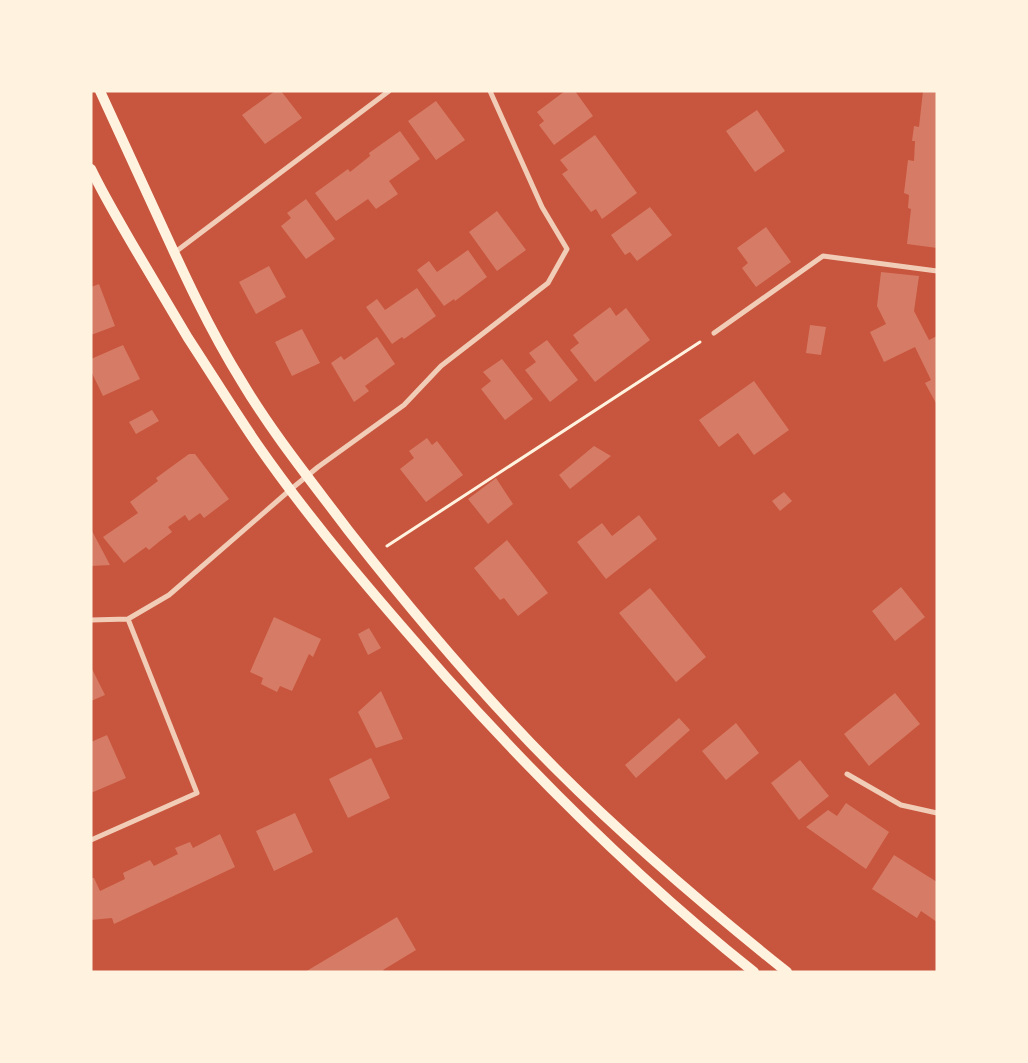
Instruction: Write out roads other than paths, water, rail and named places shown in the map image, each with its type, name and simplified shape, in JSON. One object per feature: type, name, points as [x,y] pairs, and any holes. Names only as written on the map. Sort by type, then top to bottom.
[{"type":"main road","points":[[100,91],[174,252],[219,344],[243,385],[307,476],[372,559],[493,703],[556,770],[667,873],[787,972]]},
{"type":"main road","points":[[91,169],[104,196],[224,395],[290,490],[327,538],[415,642],[541,780],[673,905],[754,972]]},
{"type":"street","points":[[174,252],[389,91]]},
{"type":"street","points":[[91,620],[128,619],[169,595],[307,476],[404,405],[441,366],[548,283],[568,249],[542,207],[490,91]]},
{"type":"street","points":[[714,333],[823,256],[937,271]]},
{"type":"street","points":[[91,840],[197,793],[128,619]]},
{"type":"street","points":[[847,774],[901,806],[937,813]]}]
